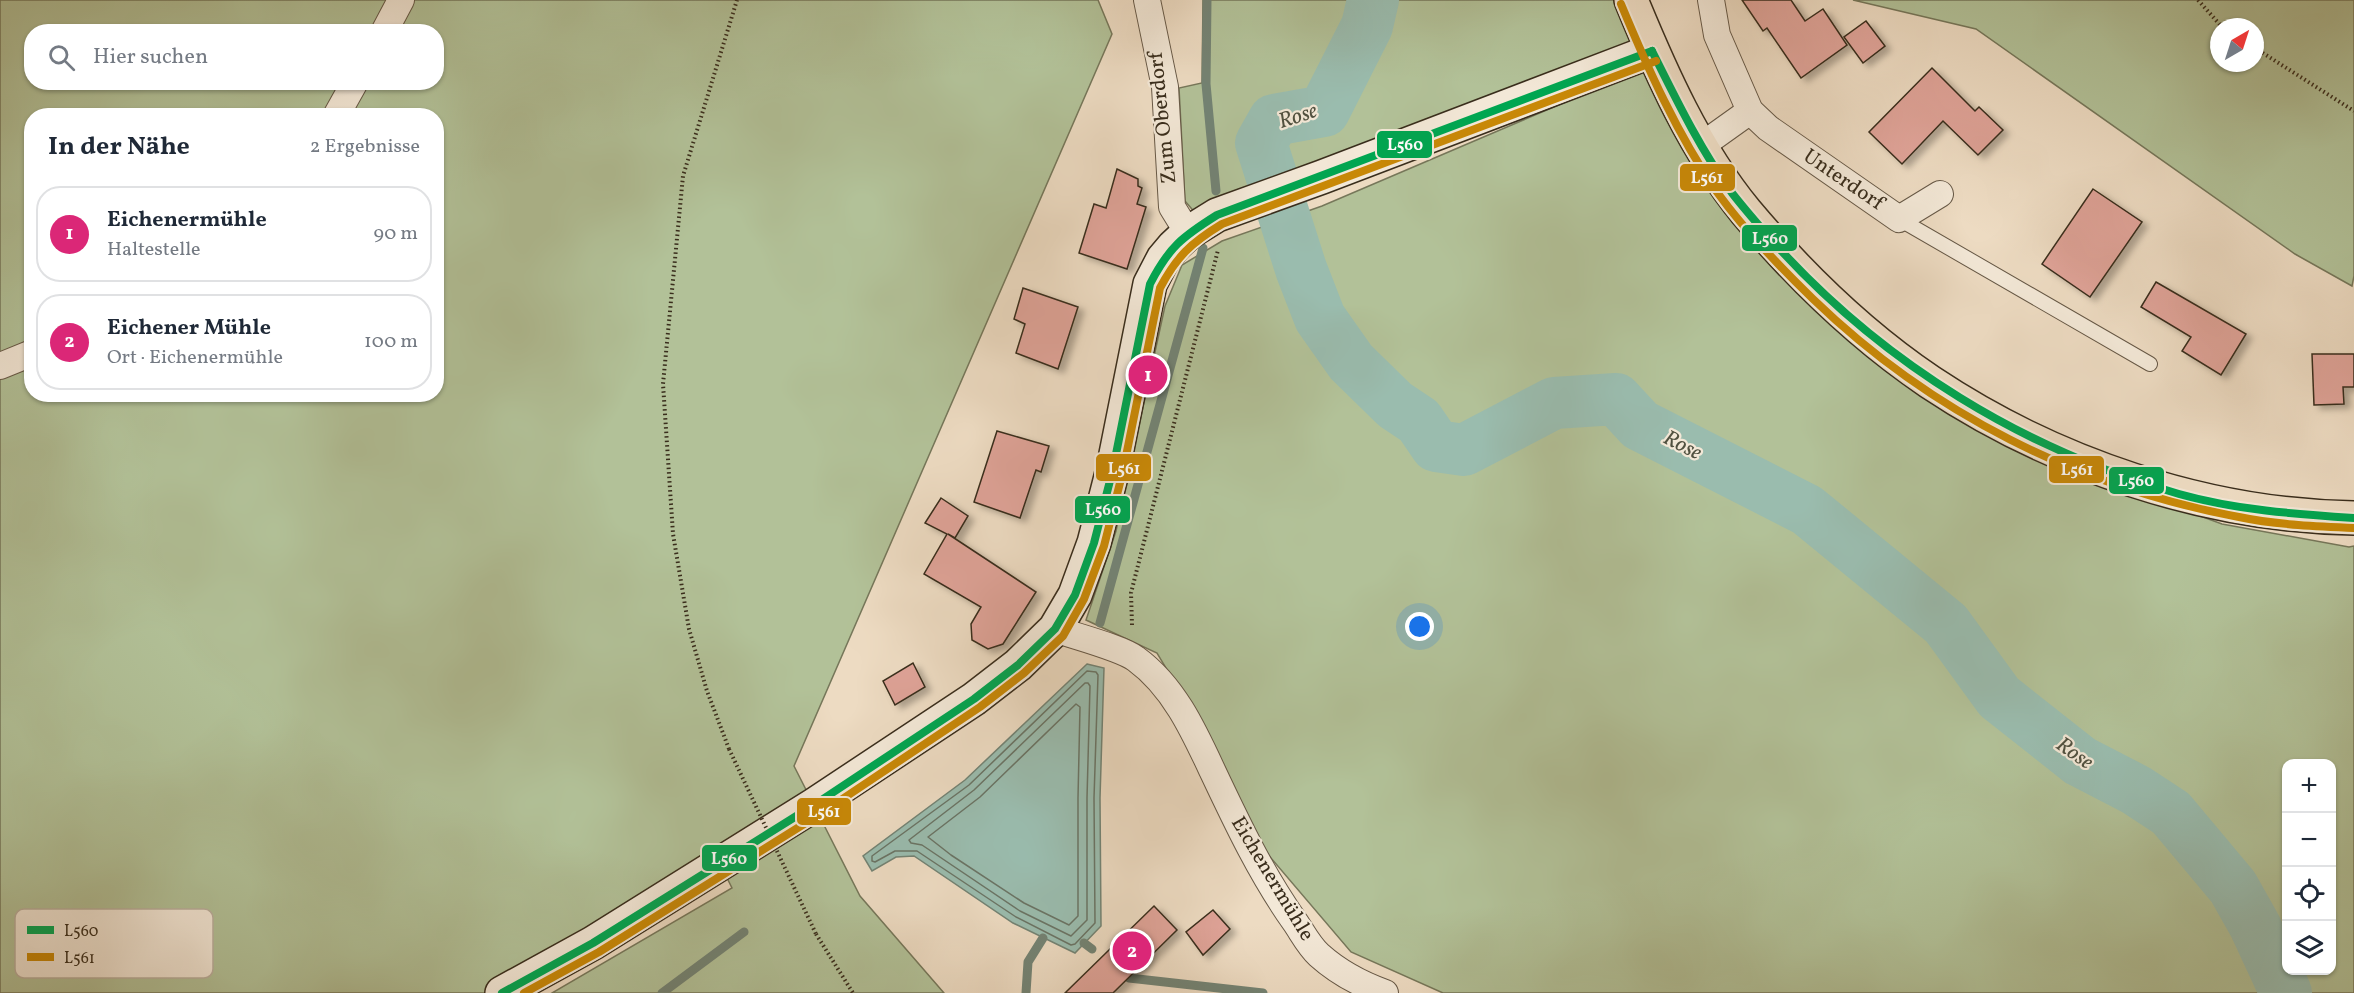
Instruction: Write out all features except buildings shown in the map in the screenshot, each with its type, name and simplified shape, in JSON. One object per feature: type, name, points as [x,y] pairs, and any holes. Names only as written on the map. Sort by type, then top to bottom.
[{"type":"main road","points":[[1631,0],[1652,51],[1701,146],[1745,211],[1803,274],[1863,330],[1930,382],[2050,448],[2133,480],[2217,503],[2278,513],[2354,518]]},
{"type":"main road","points":[[501,993],[592,944],[814,805],[974,699],[1018,665],[1055,629],[1075,595],[1094,543],[1113,469],[1149,284],[1163,259],[1188,233],[1217,215],[1652,51]]},
{"type":"street","points":[[388,24],[401,0]]},
{"type":"street","name":"Zum Oberdorf","points":[[1147,0],[1164,87],[1172,207],[1188,233]]},
{"type":"street","name":"Unterdorf","points":[[1711,0],[1717,35],[1750,111],[1768,128],[1899,219],[1940,194]]},
{"type":"street","points":[[340,108],[351,90]]},
{"type":"street","points":[[1701,146],[1750,111]]},
{"type":"street","points":[[0,366],[24,356]]},
{"type":"street","name":"Eichenermühle","points":[[1055,629],[1134,657],[1157,676],[1176,700],[1201,746],[1246,842],[1283,905],[1317,953],[1360,984],[1385,993]]},
{"type":"lane","points":[[1899,219],[2150,364]]},
{"type":"path","points":[[737,0],[683,176],[663,384],[672,534],[689,629],[707,691],[729,749],[816,934],[853,993]]},
{"type":"path","points":[[2198,0],[2215,18]]},
{"type":"path","points":[[2264,54],[2354,111]]},
{"type":"path","points":[[1134,657],[1131,593],[1228,212]]},
{"type":"shaded area","points":[[0,0],[1098,0],[1112,34],[794,766],[860,896],[944,993],[552,993],[732,888],[720,864],[485,993],[0,993]]},
{"type":"shaded area","points":[[1203,0],[1616,0],[1632,44],[1197,215],[1185,201],[1179,88],[1202,83]]},
{"type":"shaded area","points":[[1853,0],[2354,0],[2354,276],[2352,286],[2295,254],[1976,29]]},
{"type":"shaded area","points":[[1643,69],[1797,287],[2058,464],[2222,524],[2349,547],[2354,546],[2354,993],[1443,993],[1351,952],[1254,838],[1213,746],[1157,653],[1086,620],[1116,531],[1165,306],[1182,265],[1222,241],[1322,206]]},
{"type":"water","points":[[1087,664],[1104,668],[1100,798],[1101,926],[1075,953],[1013,923],[914,856],[896,857],[872,871],[863,856],[965,780]]},
{"type":"waterway","points":[[1207,0],[1206,84],[1216,191]]},
{"type":"waterway","name":"Rose","points":[[1373,0],[1367,26],[1324,111],[1274,120],[1261,143],[1301,269],[1320,318],[1351,362],[1395,405],[1419,421],[1436,446],[1464,450],[1554,403],[1616,399],[1640,425],[1807,510],[1946,624],[1999,697],[2080,761],[2136,790],[2171,813],[2233,887],[2255,926],[2286,993]]},
{"type":"waterway","points":[[1100,623],[1203,248]]},
{"type":"waterway","points":[[662,993],[744,932]]},
{"type":"waterway","points":[[1026,993],[1028,962],[1043,938]]},
{"type":"waterway","points":[[1084,943],[1092,949]]},
{"type":"waterway","points":[[1129,978],[1263,993]]},
{"type":"transit line","name":"L561","points":[[1621,4],[1676,124],[1702,170],[1739,221],[1813,299],[1859,340],[1907,377],[1957,410],[2010,440],[2065,465],[2121,486],[2179,504],[2253,520],[2353,528]]},
{"type":"transit line","name":"L560","points":[[1652,51],[1709,159],[1737,200],[1776,245],[1818,288],[1863,328],[1960,398],[2066,453],[2122,476],[2179,494],[2244,508],[2354,518]]},
{"type":"transit line","name":"L560","points":[[502,993],[593,943],[814,805],[974,699],[1018,665],[1055,629],[1075,595],[1094,543],[1113,469],[1150,284],[1170,252],[1185,237],[1217,215],[1652,51]]},
{"type":"transit line","name":"L561","points":[[524,993],[599,952],[820,814],[980,707],[1024,673],[1063,636],[1084,599],[1104,546],[1123,471],[1160,288],[1172,267],[1193,244],[1222,224],[1656,61]]},
{"type":"place","name":"Eichenermühle","points":[[1148,375]]},
{"type":"place","name":"Eichener Mühle","points":[[1132,951]]}]
